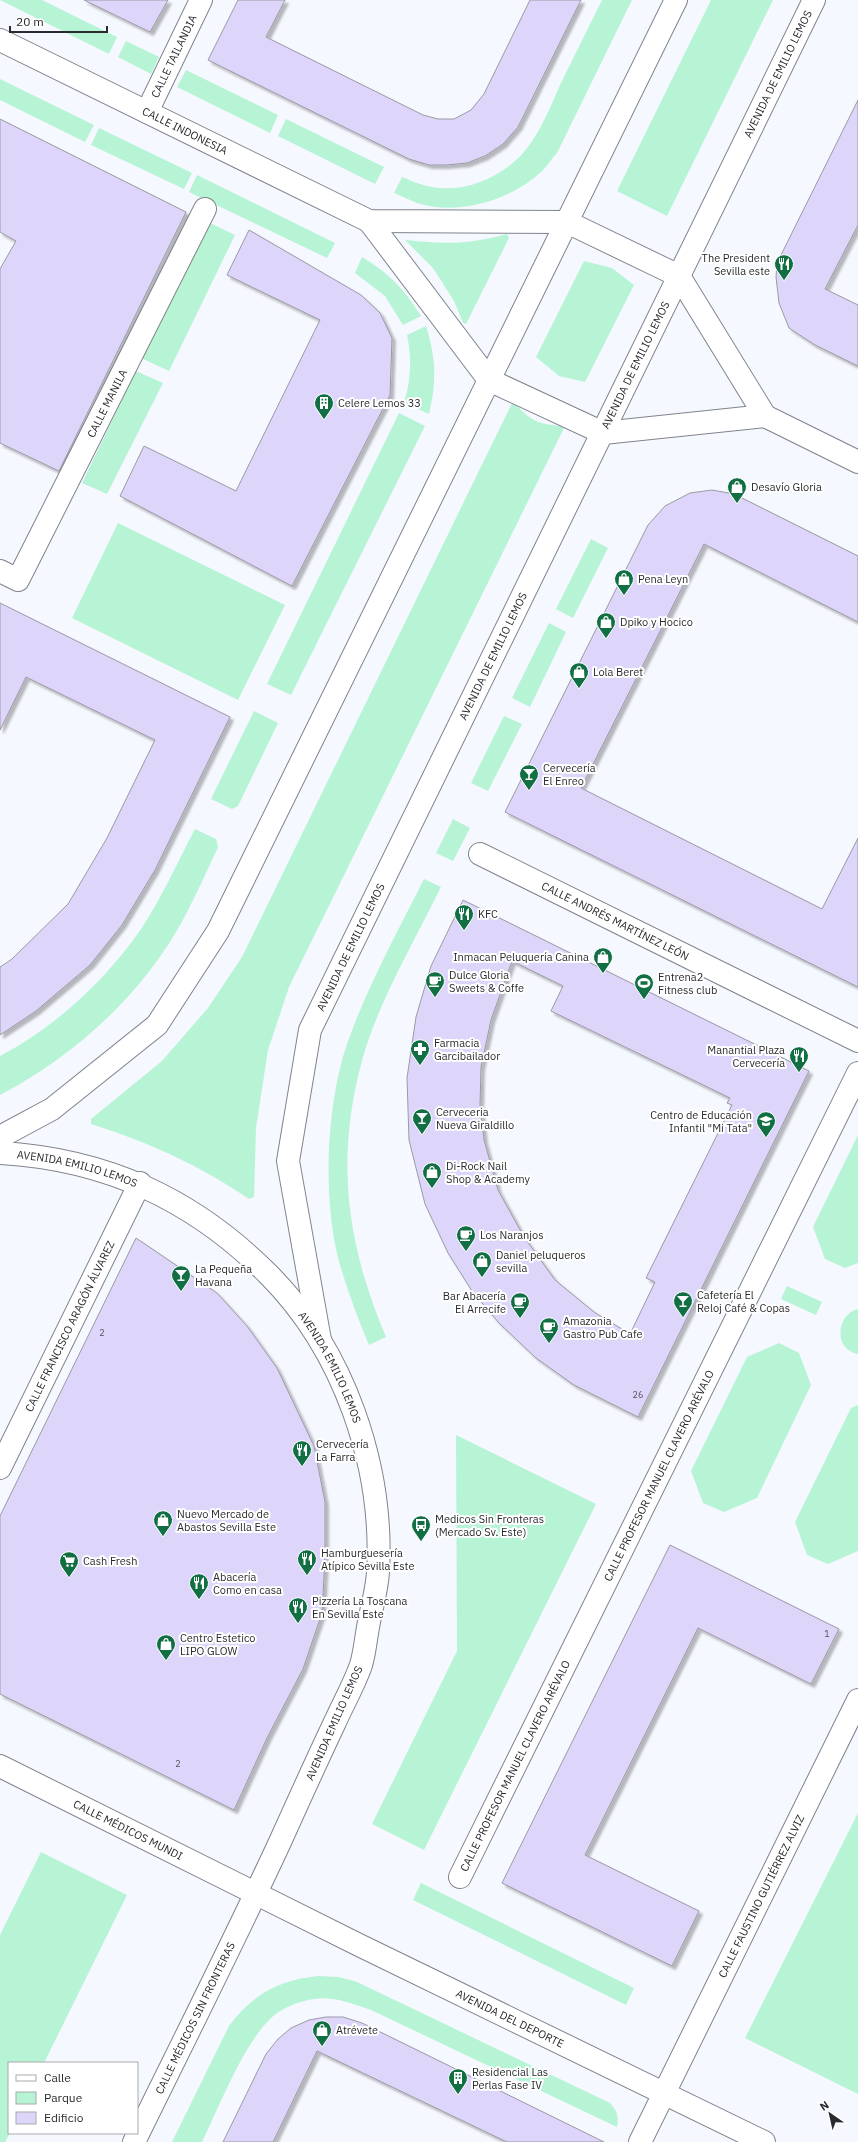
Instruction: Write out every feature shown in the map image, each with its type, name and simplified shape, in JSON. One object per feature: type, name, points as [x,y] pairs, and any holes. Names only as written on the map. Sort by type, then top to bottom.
[{"type":"street","name":"CALLE TAILANDIA","points":[[147,112],[201,0]]},
{"type":"street","points":[[0,1137],[52,1109],[157,1025],[218,931],[676,0]]},
{"type":"street","name":"AVENIDA DE EMILIO LEMOS","points":[[320,1340],[288,1161],[310,1030],[814,0]]},
{"type":"street","name":"CALLE INDONESIA","points":[[0,40],[369,221]]},
{"type":"street","name":"CALLE MANILA","points":[[0,571],[18,580],[205,209]]},
{"type":"street","points":[[369,221],[566,222],[679,276],[765,416],[858,462]]},
{"type":"street","points":[[369,221],[489,380],[603,433],[765,416]]},
{"type":"street","name":"CALLE ANDRÉS MARTÍNEZ LEÓN","points":[[480,854],[858,1041]]},
{"type":"street","name":"CALLE PROFESOR MANUEL CLAVERO ARÉVALO","points":[[460,1877],[858,1073]]},
{"type":"street","name":"AVENIDA EMILIO LEMOS","points":[[0,1153],[26,1154],[81,1164],[140,1184],[190,1210],[241,1247],[283,1289],[320,1340],[346,1395],[362,1438],[372,1479],[378,1523],[378,1574],[361,1664],[256,1894]]},
{"type":"street","name":"CALLE FRANCISCO ARAGÓN ÁLVAREZ","points":[[0,1468],[140,1184]]},
{"type":"street","name":"CALLE FAUSTINO GUTIÉRREZ ALVIZ","points":[[640,2142],[858,1700]]},
{"type":"street","name":"CALLE MÉDICOS MUNDI","points":[[0,1766],[256,1894]]},
{"type":"street","name":"AVENIDA DEL DEPORTE","points":[[256,1894],[764,2142]]},
{"type":"street","name":"CALLE MÉDICOS SIN FRONTERAS","points":[[138,2134],[256,1894]]},
{"type":"green space","points":[[0,0],[42,0],[117,37],[109,54]]},
{"type":"green space","points":[[602,0],[632,0],[557,153],[543,170],[514,191],[499,198],[466,207],[433,207],[417,203],[394,193],[402,177],[420,184],[440,188],[463,187],[486,180],[507,168],[516,160],[530,145],[540,129]]},
{"type":"green space","points":[[711,0],[773,0],[667,216],[617,191]]},
{"type":"green space","points":[[126,41],[159,57],[151,74],[118,57]]},
{"type":"green space","points":[[186,70],[278,115],[270,133],[177,87]]},
{"type":"green space","points":[[0,79],[94,125],[85,142],[0,100]]},
{"type":"green space","points":[[286,119],[384,167],[375,184],[278,136]]},
{"type":"green space","points":[[99,128],[192,173],[184,189],[91,145]]},
{"type":"green space","points":[[197,175],[335,243],[327,258],[189,192]]},
{"type":"green space","points":[[208,222],[235,235],[169,371],[141,358]]},
{"type":"green space","points":[[507,234],[509,238],[466,324],[463,323],[454,301],[433,268],[405,240],[456,243],[493,238]]},
{"type":"green space","points":[[362,257],[372,263],[396,283],[409,298],[421,316],[403,325],[385,296],[355,273]]},
{"type":"green space","points":[[584,261],[612,268],[634,285],[585,382],[559,376],[536,357]]},
{"type":"green space","points":[[426,326],[432,349],[434,370],[432,402],[429,414],[404,403],[410,369],[410,352],[407,335]]},
{"type":"green space","points":[[136,371],[163,383],[107,494],[82,483]]},
{"type":"green space","points":[[513,401],[536,421],[565,426],[289,987],[268,1050],[256,1128],[254,1197],[249,1199],[192,1165],[153,1147],[91,1124],[91,1119],[162,1061],[208,1008],[242,957]]},
{"type":"green space","points":[[399,413],[425,426],[291,695],[267,684]]},
{"type":"green space","points":[[118,523],[285,605],[238,700],[72,618]]},
{"type":"green space","points":[[591,539],[608,548],[573,618],[556,609]]},
{"type":"green space","points":[[549,623],[566,632],[530,707],[512,698]]},
{"type":"green space","points":[[254,711],[278,723],[238,806],[232,809],[211,799]]},
{"type":"green space","points":[[504,716],[522,724],[488,791],[471,783]]},
{"type":"green space","points":[[453,819],[470,828],[453,861],[436,853]]},
{"type":"green space","points":[[195,829],[216,839],[218,847],[184,918],[149,972],[128,997],[81,1041],[28,1079],[0,1095],[0,1056],[55,1021],[88,992],[117,960],[131,943],[149,916]]},
{"type":"green space","points":[[424,879],[441,887],[378,1014],[363,1057],[354,1094],[349,1130],[347,1165],[349,1199],[354,1233],[372,1302],[386,1337],[369,1345],[346,1285],[334,1240],[329,1184],[331,1125],[340,1069],[347,1044],[383,960]]},
{"type":"green space","points":[[858,1135],[858,1263],[845,1268],[825,1259],[813,1227]]},
{"type":"green space","points":[[787,1286],[822,1302],[816,1315],[781,1299]]},
{"type":"green space","points":[[858,1309],[858,1354],[850,1351],[844,1346],[840,1332],[845,1318],[851,1312]]},
{"type":"green space","points":[[779,1343],[799,1353],[811,1385],[757,1498],[724,1512],[703,1503],[691,1471],[747,1357]]},
{"type":"green space","points":[[858,1405],[858,1551],[828,1564],[807,1555],[795,1522],[851,1408]]},
{"type":"green space","points":[[456,1435],[596,1504],[424,1850],[372,1824],[457,1651]]},
{"type":"green space","points":[[858,1813],[858,2094],[745,2038]]},
{"type":"green space","points":[[41,1852],[127,1895],[44,2062],[8,2062],[8,2134],[9,2134],[5,2142],[0,2142],[0,1935]]},
{"type":"green space","points":[[421,1883],[634,1988],[626,2005],[413,1900]]},
{"type":"green space","points":[[318,1976],[339,1977],[357,1982],[610,2103],[617,2114],[617,2127],[371,2010],[343,2001],[321,1998],[302,2001],[285,2008],[274,2015],[260,2031],[250,2045],[232,2077],[202,2142],[172,2142],[229,2026],[238,2015],[257,1997],[268,1990],[291,1981]]},
{"type":"building","points":[[84,0],[168,0],[150,32]]},
{"type":"building","points":[[238,0],[285,0],[266,37],[423,115],[438,119],[454,119],[471,110],[484,94],[530,0],[581,0],[518,127],[503,144],[485,156],[467,163],[429,165],[409,159],[208,60]]},
{"type":"building","points":[[858,100],[858,225],[825,289],[858,305],[858,366],[815,345],[789,328],[779,303],[776,277],[777,263]]},
{"type":"building","points":[[0,119],[186,212],[59,471],[0,443],[0,269],[16,241],[0,232]]},
{"type":"building","name":"Celere Lemos 33","points":[[249,230],[361,295],[380,313],[392,338],[390,395],[292,586],[120,496],[144,446],[236,491],[320,320],[227,275]]},
{"type":"building","points":[[712,490],[734,494],[858,556],[858,622],[704,544],[581,788],[822,909],[858,838],[858,987],[505,812],[648,525],[665,506],[690,493]]},
{"type":"building","points":[[0,603],[230,717],[155,870],[122,925],[90,965],[36,1011],[0,1035],[0,967],[12,959],[68,904],[107,838],[155,740],[26,677],[0,730]]},
{"type":"building","points":[[463,900],[809,1071],[638,1417],[574,1385],[536,1358],[499,1323],[472,1291],[448,1253],[425,1204],[409,1140],[407,1078],[416,1017],[431,966]],"holes":[[[512,961],[563,986],[551,1011],[730,1098],[727,1103],[732,1105],[646,1278],[655,1282],[630,1334],[594,1312],[555,1280],[524,1237],[498,1190],[484,1140],[480,1105],[481,1067],[491,1020]]]},
{"type":"building","name":"Nuevo Mercado de Abastos Sevilla Este","points":[[136,1238],[217,1293],[247,1326],[277,1368],[314,1446],[325,1502],[325,1558],[322,1613],[303,1669],[268,1736],[234,1810],[0,1694],[0,1516]]},
{"type":"building","points":[[670,1545],[839,1629],[811,1684],[698,1628],[585,1855],[699,1911],[672,1966],[502,1883]]},
{"type":"building","name":"Residencial Las Perlas Fase IV","points":[[326,2017],[343,2017],[362,2023],[604,2142],[507,2142],[317,2051],[273,2142],[223,2142],[266,2054],[278,2039],[291,2028],[309,2020]]},
{"type":"place","name":"The President Sevilla este","points":[[784,281]]},
{"type":"place","name":"Celere Lemos 33","points":[[324,420]]},
{"type":"place","name":"Desavío Gloria","points":[[737,504]]},
{"type":"place","name":"Pena Leyn","points":[[624,596]]},
{"type":"place","name":"Dpiko y Hocico","points":[[606,639]]},
{"type":"place","name":"Lola Beret","points":[[579,689]]},
{"type":"place","name":"Cervecería El Enreo","points":[[529,791]]},
{"type":"place","name":"KFC","points":[[464,931]]},
{"type":"place","name":"Inmacan Peluquería Canina","points":[[603,974]]},
{"type":"place","name":"Dulce Gloria Sweets & Coffe","points":[[435,998]]},
{"type":"place","name":"Entrena2 Fitness club","points":[[644,1000]]},
{"type":"place","name":"Farmacia Garcibailador","points":[[420,1066]]},
{"type":"place","name":"Manantial Plaza Cervecería","points":[[799,1073]]},
{"type":"place","name":"Cerveceria Nueva Giraldillo","points":[[422,1135]]},
{"type":"place","name":"Centro de Educación Infantil \"Mi Tata\"","points":[[766,1138]]},
{"type":"place","name":"Di-Rock Nail Shop & Academy","points":[[432,1189]]},
{"type":"place","name":"Los Naranjos","points":[[466,1252]]},
{"type":"place","name":"Daniel peluqueros sevilla","points":[[482,1278]]},
{"type":"place","name":"La Pequeña Havana","points":[[181,1292]]},
{"type":"place","name":"Cafetería El Reloj Café & Copas","points":[[683,1318]]},
{"type":"place","name":"Bar Abacería El Arrecife","points":[[520,1319]]},
{"type":"place","name":"Amazonia Gastro Pub Cafe","points":[[549,1344]]},
{"type":"place","name":"Cervecería La Farra","points":[[302,1467]]},
{"type":"place","name":"Nuevo Mercado de Abastos Sevilla Este","points":[[163,1537]]},
{"type":"place","name":"Medicos Sin Fronteras (Mercado Sv. Este)","points":[[421,1542]]},
{"type":"place","name":"Hamburguesería Atípico Sevilla Este","points":[[307,1576]]},
{"type":"place","name":"Cash Fresh","points":[[69,1578]]},
{"type":"place","name":"Abacería Como en casa","points":[[199,1600]]},
{"type":"place","name":"Pizzería La Toscana En Sevilla Este","points":[[298,1624]]},
{"type":"place","name":"Centro Estetico LIPO GLOW","points":[[166,1661]]},
{"type":"place","name":"Atrévete","points":[[322,2047]]},
{"type":"place","name":"Residencial Las Perlas Fase IV","points":[[458,2095]]}]
